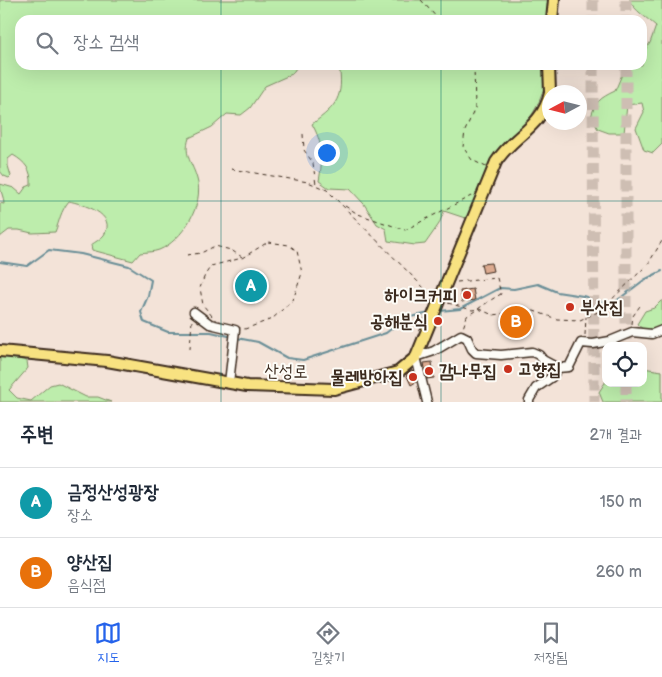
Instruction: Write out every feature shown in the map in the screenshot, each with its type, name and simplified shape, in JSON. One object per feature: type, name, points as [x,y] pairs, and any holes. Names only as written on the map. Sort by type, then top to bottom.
[{"type":"main road","points":[[552,15],[554,0]]},
{"type":"main road","name":"산성로","points":[[550,70],[550,85]]},
{"type":"main road","name":"산성로","points":[[0,351],[107,361],[247,386],[334,389],[398,372],[416,357],[496,162],[539,119],[542,113]]},
{"type":"lane","points":[[194,312],[210,324],[235,330],[230,383]]},
{"type":"lane","points":[[427,402],[416,357],[434,351],[460,335],[467,338],[476,353],[501,355],[532,352],[558,368],[569,367],[581,343],[593,344],[610,341],[632,332],[652,334],[662,330]]},
{"type":"lane","points":[[529,402],[528,400],[536,388],[552,377],[558,368]]},
{"type":"path","points":[[421,0],[434,15]]},
{"type":"path","points":[[474,70],[475,108],[466,131],[463,147],[472,160],[494,170]]},
{"type":"path","points":[[303,134],[304,150],[314,163],[316,186]]},
{"type":"path","points":[[231,169],[308,182],[327,190],[396,262],[434,310]]},
{"type":"path","points":[[342,204],[358,214],[405,230],[486,188]]},
{"type":"path","points":[[457,306],[479,309],[493,315],[531,310],[557,319],[580,320],[605,306],[648,264],[662,241]]},
{"type":"path","points":[[268,242],[289,245],[297,251],[302,273],[293,300],[272,319],[245,329],[217,322],[203,305],[200,288],[205,275],[212,266],[242,258],[268,242]]},
{"type":"path","points":[[188,255],[215,246],[231,250],[242,258]]},
{"type":"path","points":[[446,283],[498,278],[501,294],[467,316],[460,335]]},
{"type":"path","points":[[632,332],[632,316],[642,303]]},
{"type":"path","points":[[584,344],[586,317]]},
{"type":"path","points":[[190,349],[192,327]]},
{"type":"green space","points":[[0,0],[548,0],[547,15],[15,15],[15,70],[295,70],[292,74],[265,86],[250,108],[241,115],[227,114],[212,127],[189,138],[187,150],[199,189],[195,210],[176,239],[159,250],[140,253],[133,261],[92,250],[91,245],[104,235],[107,228],[106,221],[97,211],[69,201],[62,212],[55,232],[32,233],[9,230],[0,237],[0,203],[4,204],[0,184],[14,188],[21,194],[26,187],[31,185],[31,180],[27,167],[13,155],[8,159],[11,176],[9,178],[4,176],[0,171]]},
{"type":"green space","points":[[629,0],[662,0],[662,144],[653,153],[644,150],[636,128],[644,112],[642,103],[627,105],[624,133],[609,133],[598,129],[591,117],[599,101],[615,91],[624,70],[647,70],[647,47],[656,26],[647,18],[647,15],[643,15]]},
{"type":"green space","points":[[339,70],[547,70],[544,85],[542,85],[542,93],[536,108],[526,123],[507,139],[499,149],[475,202],[465,218],[444,211],[439,224],[425,244],[415,245],[388,241],[386,229],[377,224],[364,204],[350,189],[329,188],[319,181],[321,151],[316,131],[312,124],[333,106],[337,100],[340,85]]},
{"type":"green space","points":[[662,300],[662,328],[645,331],[637,324],[645,311],[654,308]]},
{"type":"green space","points":[[0,355],[27,361],[28,368],[9,390],[17,398],[31,401],[50,385],[58,383],[86,397],[98,397],[111,402],[0,402]]},
{"type":"green space","points":[[647,369],[662,371],[662,402],[603,402],[599,392],[602,387],[647,387]]},
{"type":"building","points":[[491,263],[493,271],[483,273],[481,264]]},
{"type":"building","name":"하이크커피","points":[[473,289],[475,300],[462,302],[460,291]]},
{"type":"building","name":"감나무집","points":[[432,362],[434,378],[427,379],[424,363]]},
{"type":"building","name":"물레방아집","points":[[413,370],[416,382],[411,385],[406,374]]},
{"type":"waterway","points":[[0,262],[27,266],[49,250],[81,254],[129,266],[151,280],[148,296],[141,312],[144,322],[168,332],[211,332],[233,337]]},
{"type":"waterway","points":[[440,311],[460,309],[500,288],[514,289],[538,284],[557,292],[583,296],[602,302],[615,302],[644,280],[662,271]]},
{"type":"waterway","points":[[237,338],[258,342],[287,358],[303,360],[386,333],[405,318],[430,313]]},
{"type":"tunnel","points":[[593,0],[593,15]]},
{"type":"tunnel","points":[[626,0],[626,15]]},
{"type":"tunnel","points":[[593,70],[594,402]]},
{"type":"tunnel","points":[[626,70],[626,342]]},
{"type":"tunnel","points":[[626,387],[626,402]]},
{"type":"place","name":"금정산성광장","points":[[251,286]]},
{"type":"place","name":"하이크커피","points":[[467,295]]},
{"type":"place","name":"부산집","points":[[570,307]]},
{"type":"place","name":"공해분식","points":[[438,321]]},
{"type":"place","name":"양산집","points":[[516,322]]},
{"type":"place","name":"고향집","points":[[508,369]]},
{"type":"place","name":"감나무집","points":[[429,371]]},
{"type":"place","name":"물레방아집","points":[[413,377]]}]
